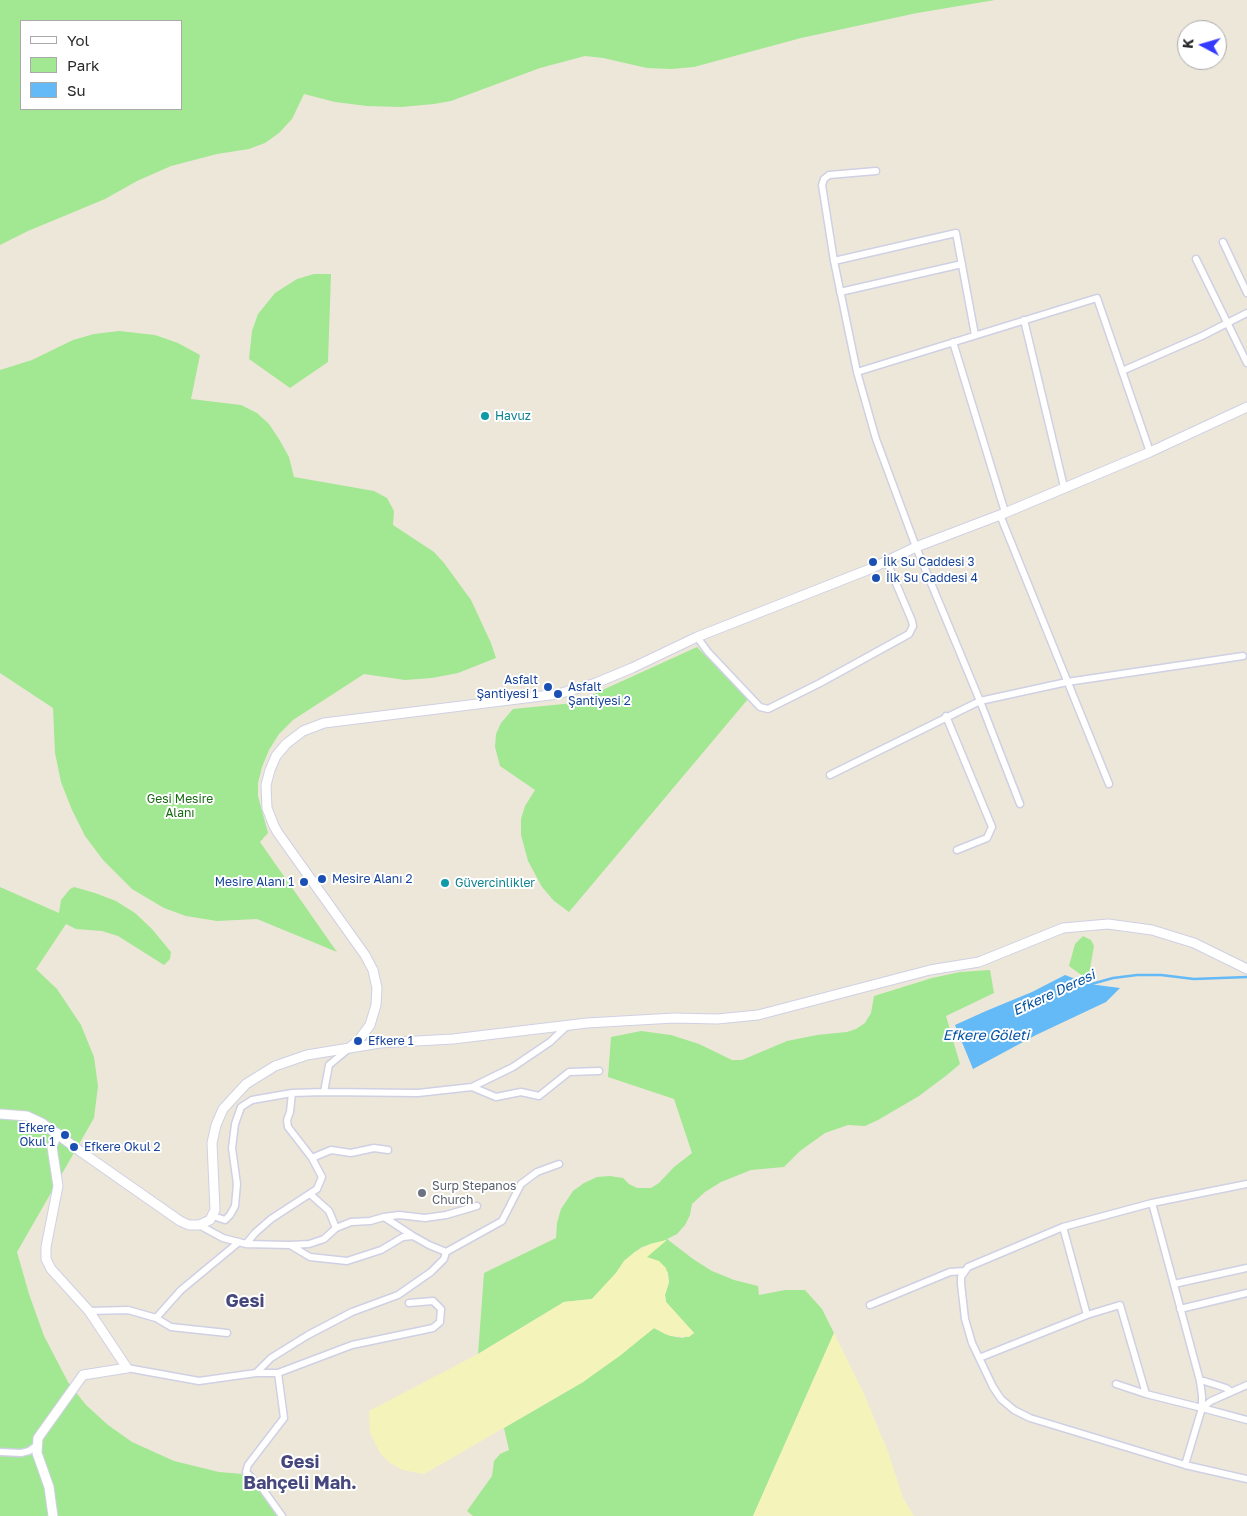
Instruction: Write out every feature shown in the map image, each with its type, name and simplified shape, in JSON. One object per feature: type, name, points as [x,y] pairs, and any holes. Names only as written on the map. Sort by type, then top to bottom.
[{"type":"street","points":[[876,171],[829,175],[823,182],[834,261],[856,372],[876,439],[916,547],[980,701],[1020,804]]},
{"type":"street","points":[[834,261],[956,233],[975,335]]},
{"type":"street","points":[[1223,242],[1247,293]]},
{"type":"street","points":[[1196,259],[1247,364]]},
{"type":"street","points":[[840,292],[962,264]]},
{"type":"street","points":[[856,372],[1097,298],[1150,452]]},
{"type":"street","points":[[1122,371],[1228,324],[1247,313]]},
{"type":"street","points":[[1024,320],[1064,487]]},
{"type":"street","points":[[952,342],[1003,513],[1067,682],[1109,784]]},
{"type":"street","points":[[324,1092],[328,1065],[358,1041],[370,1024],[376,1005],[376,988],[372,970],[364,954],[274,826],[267,808],[266,785],[276,756],[286,744],[303,731],[324,723],[558,694],[605,679],[697,637],[887,562],[916,547],[1150,452],[1247,407]]},
{"type":"street","points":[[697,637],[708,652],[760,707],[768,709],[820,684],[909,634],[912,629],[912,621],[887,562]]},
{"type":"street","points":[[830,775],[946,716],[980,701],[1067,682],[1243,656]]},
{"type":"street","points":[[946,716],[992,827],[987,838],[957,850]]},
{"type":"street","points":[[0,1114],[27,1116],[42,1123],[180,1221],[189,1225],[199,1225],[205,1224],[213,1216],[216,1204],[212,1143],[216,1125],[224,1109],[246,1084],[275,1066],[307,1055],[380,1044],[453,1039],[568,1025],[674,1018],[717,1019],[758,1015],[930,970],[979,962],[1063,928],[1108,924],[1152,930],[1194,943],[1247,970]]},
{"type":"street","points":[[213,1216],[225,1220],[235,1206],[237,1184],[232,1148],[235,1124],[242,1107],[252,1100],[292,1093],[418,1093],[472,1087],[513,1067],[550,1042],[568,1025]]},
{"type":"street","points":[[472,1087],[496,1097],[521,1092],[539,1096],[569,1072],[599,1072]]},
{"type":"street","points":[[246,1244],[271,1219],[317,1189],[322,1178],[312,1158],[288,1127],[287,1120],[292,1093]]},
{"type":"street","points":[[57,1133],[52,1147],[58,1186],[46,1247],[46,1259],[51,1269],[89,1311],[127,1368]]},
{"type":"street","points":[[312,1158],[331,1150],[351,1153],[374,1148],[388,1150]]},
{"type":"street","points":[[256,1373],[271,1358],[308,1335],[352,1312],[398,1295],[431,1272],[444,1259],[446,1252],[502,1220],[521,1184],[537,1172],[559,1164]]},
{"type":"street","points":[[1247,1184],[1152,1203],[1063,1228],[974,1264],[964,1271],[961,1277],[963,1312],[970,1337],[979,1358],[998,1394],[1007,1404],[1022,1415],[1185,1465],[1247,1479]]},
{"type":"street","points":[[310,1194],[329,1211],[336,1228]]},
{"type":"street","points":[[1152,1203],[1200,1381],[1202,1408],[1185,1465]]},
{"type":"street","points":[[199,1225],[223,1238],[246,1244],[309,1244],[324,1239],[336,1228],[351,1222],[370,1221],[399,1215],[425,1218],[477,1206]]},
{"type":"street","points":[[384,1217],[429,1245],[446,1252]]},
{"type":"street","points":[[1063,1228],[1086,1315]]},
{"type":"street","points":[[290,1245],[310,1257],[347,1261],[381,1250],[403,1237],[414,1236]]},
{"type":"street","points":[[156,1318],[181,1290],[239,1242]]},
{"type":"street","points":[[1174,1284],[1247,1268]]},
{"type":"street","points":[[870,1306],[950,1272],[964,1271]]},
{"type":"street","points":[[1180,1309],[1247,1293]]},
{"type":"street","points":[[53,1516],[49,1487],[36,1446],[38,1438],[45,1427],[83,1374],[127,1368],[199,1381],[256,1373],[278,1373],[352,1345],[434,1328],[440,1322],[441,1309],[434,1301],[409,1304]]},
{"type":"street","points":[[979,1358],[1086,1315],[1120,1305],[1146,1394]]},
{"type":"street","points":[[89,1311],[128,1310],[156,1318],[171,1327],[227,1333]]},
{"type":"street","points":[[278,1373],[284,1418],[248,1465],[246,1472],[262,1488],[282,1516]]},
{"type":"street","points":[[1200,1381],[1204,1380],[1230,1391]]},
{"type":"street","points":[[1116,1384],[1146,1394],[1247,1420]]},
{"type":"street","points":[[1202,1408],[1230,1391],[1247,1385]]},
{"type":"street","points":[[0,1452],[29,1451],[36,1446]]},
{"type":"green space","points":[[0,0],[995,0],[917,13],[801,38],[694,67],[671,69],[647,68],[585,56],[540,68],[451,101],[434,104],[401,107],[367,106],[335,102],[304,94],[292,119],[279,133],[265,143],[249,149],[217,154],[171,166],[137,181],[105,199],[28,231],[0,245]]},
{"type":"green space","points":[[314,274],[331,274],[328,362],[290,388],[249,359],[252,331],[258,314],[275,293],[297,279]]},
{"type":"green space","name":"Gesi Mesire Alanı","points":[[119,331],[155,335],[178,343],[200,355],[191,399],[241,405],[257,413],[269,424],[279,439],[289,457],[294,477],[374,491],[387,498],[394,511],[393,525],[434,552],[444,563],[471,600],[491,643],[496,658],[458,673],[432,678],[405,680],[364,674],[293,720],[279,734],[269,750],[258,783],[258,796],[268,833],[260,842],[337,952],[257,919],[217,921],[186,916],[164,908],[132,889],[103,860],[85,836],[72,810],[61,782],[55,753],[53,708],[0,673],[0,370],[32,360],[73,340],[94,334]]},
{"type":"green space","points":[[697,647],[748,699],[569,912],[554,901],[542,887],[528,861],[521,835],[521,819],[525,806],[535,790],[500,766],[495,747],[496,734],[501,723],[513,709],[574,703]]},
{"type":"green space","points":[[0,887],[59,913],[61,900],[70,889],[74,887],[95,893],[116,901],[135,913],[152,929],[171,952],[170,959],[164,965],[118,936],[102,931],[76,929],[66,924],[36,969],[57,989],[81,1025],[94,1057],[98,1086],[94,1118],[17,1252],[44,1336],[68,1382],[86,1405],[108,1425],[132,1442],[174,1461],[219,1472],[254,1475],[283,1516],[0,1516]]},
{"type":"green space","points":[[1083,936],[1091,940],[1094,946],[1088,980],[1069,966],[1075,944]]},
{"type":"green space","points":[[990,970],[994,993],[946,1016],[960,1064],[947,1075],[919,1096],[878,1120],[865,1126],[848,1125],[825,1133],[800,1151],[784,1167],[751,1170],[721,1182],[705,1192],[692,1204],[690,1215],[685,1225],[677,1234],[667,1239],[712,1271],[734,1280],[758,1286],[759,1295],[785,1290],[805,1290],[822,1309],[834,1333],[753,1516],[473,1516],[467,1511],[492,1476],[494,1461],[500,1454],[509,1450],[504,1428],[583,1382],[654,1328],[665,1334],[683,1338],[694,1333],[666,1302],[665,1295],[669,1282],[668,1272],[646,1257],[666,1240],[642,1247],[635,1252],[624,1261],[616,1273],[592,1299],[564,1302],[478,1354],[484,1273],[556,1238],[557,1223],[561,1209],[573,1191],[584,1183],[597,1177],[610,1176],[623,1178],[637,1188],[651,1188],[692,1153],[674,1099],[608,1077],[611,1037],[641,1031],[671,1035],[699,1044],[732,1060],[742,1060],[787,1041],[856,1029],[865,1023],[871,1013],[874,996],[932,978],[960,972]]},
{"type":"sand","points":[[667,1240],[647,1257],[659,1261],[666,1268],[669,1282],[665,1295],[666,1302],[694,1333],[689,1337],[670,1336],[654,1328],[621,1355],[583,1382],[424,1474],[403,1470],[390,1463],[380,1453],[370,1433],[369,1411],[478,1354],[564,1302],[592,1299],[616,1273],[624,1261],[635,1252],[650,1244]]},
{"type":"sand","points":[[834,1333],[864,1394],[888,1452],[903,1498],[914,1516],[753,1516]]},
{"type":"water","name":"Efkere Göleti","points":[[1065,975],[1089,984],[1120,988],[1106,1002],[1036,1035],[973,1069],[955,1025],[1032,992]]},
{"type":"waterway","name":"Efkere Deresi","points":[[1088,985],[1113,978],[1137,975],[1161,975],[1194,979],[1247,977]]},
{"type":"place","name":"Havuz","points":[[485,416]]},
{"type":"place","name":"İlk Su Caddesi 3","points":[[873,562]]},
{"type":"place","name":"İlk Su Caddesi 4","points":[[876,578]]},
{"type":"place","name":"Asfalt Şantiyesi 1","points":[[548,687]]},
{"type":"place","name":"Asfalt Şantiyesi 2","points":[[558,694]]},
{"type":"place","name":"Mesire Alanı 2","points":[[322,879]]},
{"type":"place","name":"Mesire Alanı 1","points":[[304,882]]},
{"type":"place","name":"Güvercinlikler","points":[[445,883]]},
{"type":"place","name":"Efkere 1","points":[[358,1041]]},
{"type":"place","name":"Efkere Okul 1","points":[[65,1135]]},
{"type":"place","name":"Efkere Okul 2","points":[[74,1147]]},
{"type":"place","name":"Surp Stepanos Church","points":[[422,1193]]},
{"type":"district","name":"Gesi","points":[[245,1301]]},
{"type":"district","name":"Gesi Bahçeli Mah.","points":[[300,1472]]}]
